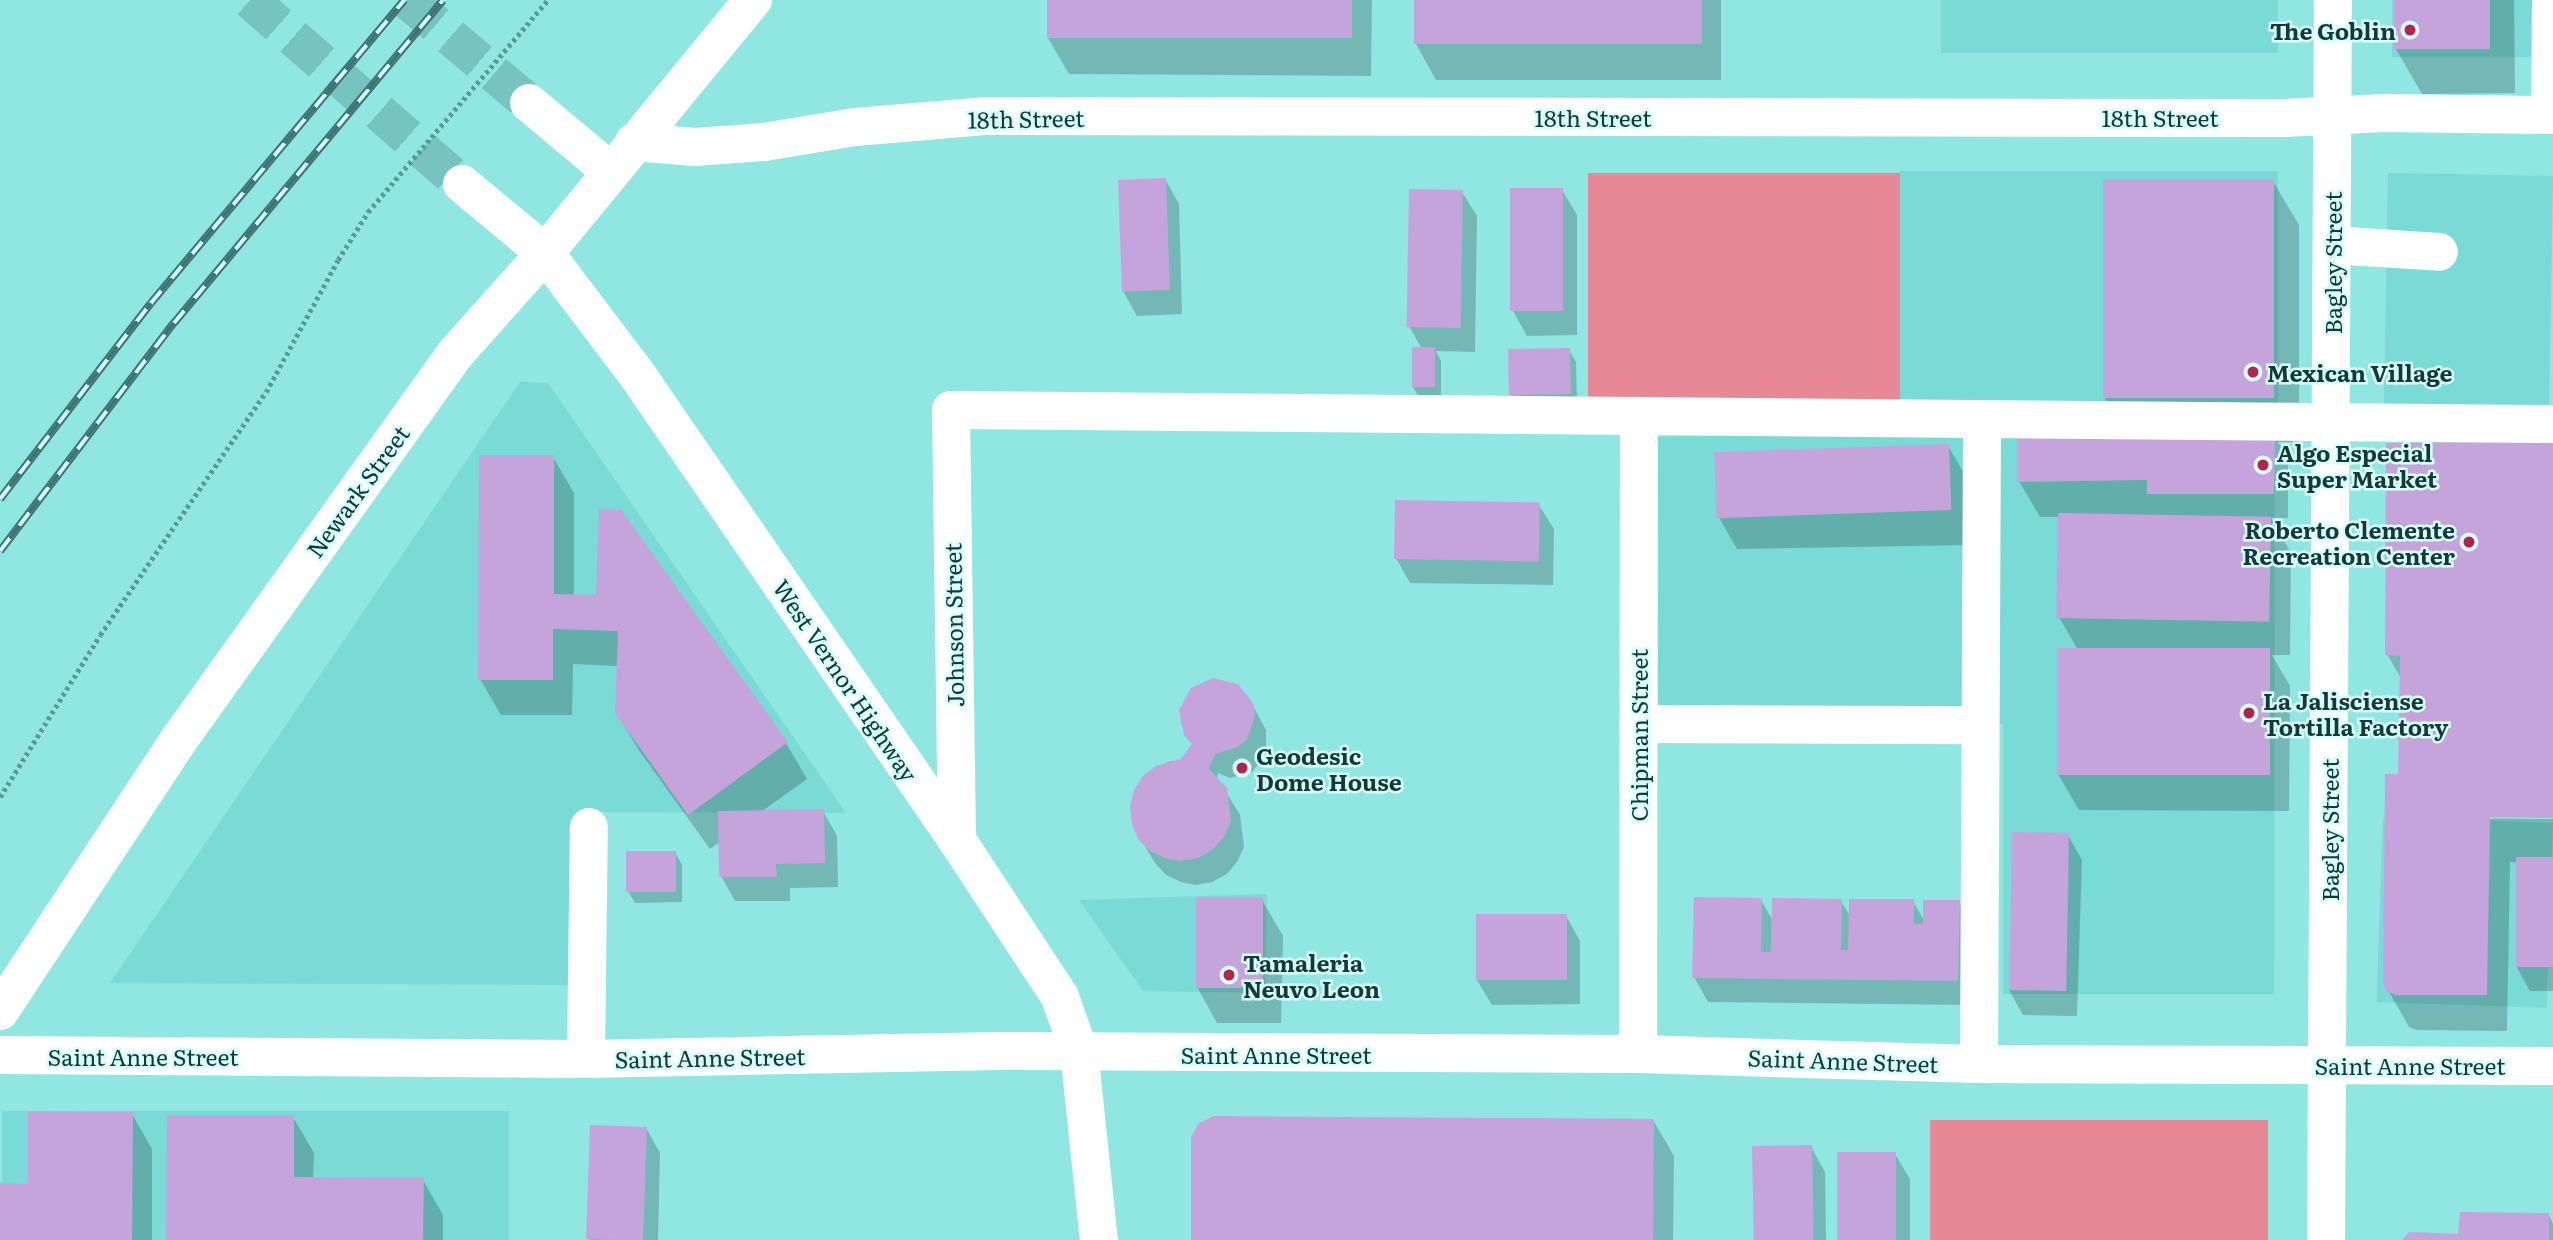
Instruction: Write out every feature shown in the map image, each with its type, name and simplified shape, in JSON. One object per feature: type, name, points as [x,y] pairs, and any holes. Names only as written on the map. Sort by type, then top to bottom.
[{"type":"street","name":"Newark Street","points":[[0,1011],[73,896],[178,741],[448,364],[545,253],[753,0]]},
{"type":"street","name":"Bagley Street","points":[[2326,1240],[2335,115],[2333,0]]},
{"type":"street","points":[[2551,0],[2552,115]]},
{"type":"street","points":[[529,103],[610,171]]},
{"type":"street","name":"18th Street","points":[[635,142],[695,147],[985,116],[2384,113],[2552,115]]},
{"type":"street","name":"West Vernor Highway","points":[[462,184],[545,253],[638,376],[957,840],[1060,997],[1079,1051],[1099,1240]]},
{"type":"street","points":[[2332,245],[2439,252]]},
{"type":"street","name":"Johnson Street","points":[[957,840],[951,410],[1639,416]]},
{"type":"street","points":[[1639,416],[2553,424]]},
{"type":"street","name":"Chipman Street","points":[[1638,1054],[1639,416]]},
{"type":"street","points":[[1979,1064],[1982,419]]},
{"type":"street","points":[[1638,724],[1980,725]]},
{"type":"street","points":[[586,1059],[589,827]]},
{"type":"street","name":"Saint Anne Street","points":[[0,1055],[586,1059],[1079,1051],[1638,1054],[1979,1064],[2553,1066]]},
{"type":"path","points":[[0,797],[100,635],[266,392],[338,260],[368,212],[548,0]]},
{"type":"shaded area","points":[[1941,0],[2278,0],[2278,53],[1941,53]]},
{"type":"shaded area","points":[[2392,0],[2553,0],[2553,57],[2392,57]]},
{"type":"shaded area","points":[[1900,171],[2278,171],[2278,409],[1900,409]]},
{"type":"shaded area","points":[[1588,173],[1900,173],[1900,402],[1588,402]]},
{"type":"shaded area","points":[[2388,173],[2553,176],[2549,426],[2384,423]]},
{"type":"shaded area","points":[[520,382],[548,383],[846,813],[576,812],[575,985],[110,983]]},
{"type":"shaded area","points":[[2004,430],[2275,430],[2274,994],[2003,994],[2003,724],[1658,724],[1657,437]]},
{"type":"shaded area","points":[[2383,817],[2553,823],[2546,1008],[2377,1002]]},
{"type":"shaded area","points":[[1267,894],[1265,993],[1143,991],[1079,900]]},
{"type":"shaded area","points":[[2,1111],[509,1111],[509,1240],[2,1240]]},
{"type":"shaded area","points":[[1930,1120],[2268,1120],[2268,1240],[1930,1240]]},
{"type":"building","points":[[1047,0],[1352,0],[1352,38],[1047,38]]},
{"type":"building","points":[[1414,0],[1702,0],[1702,44],[1414,44]]},
{"type":"building","points":[[2394,0],[2490,0],[2490,49],[2394,49]]},
{"type":"building","points":[[1166,178],[1170,290],[1122,292],[1118,180]]},
{"type":"building","points":[[2103,179],[2274,179],[2274,398],[2103,398]]},
{"type":"building","points":[[1510,188],[1563,188],[1563,311],[1510,311]]},
{"type":"building","points":[[1409,189],[1463,190],[1461,328],[1407,327]]},
{"type":"building","points":[[1412,347],[1435,347],[1435,387],[1412,387]]},
{"type":"building","points":[[1570,348],[1571,394],[1509,395],[1508,349]]},
{"type":"building","points":[[2275,433],[2274,494],[2147,494],[2147,480],[2017,482],[2017,435]]},
{"type":"building","name":"Roberto Clemente Recreation Center","points":[[2553,441],[2553,818],[2490,817],[2487,995],[2395,995],[2386,991],[2383,983],[2385,774],[2398,774],[2400,656],[2385,655],[2386,443]]},
{"type":"building","points":[[1949,444],[1951,510],[1716,518],[1714,452]]},
{"type":"building","points":[[479,455],[554,455],[554,594],[596,595],[599,509],[621,510],[788,742],[688,815],[615,713],[618,631],[553,629],[553,680],[478,680]]},
{"type":"building","points":[[1395,500],[1540,503],[1539,562],[1394,559]]},
{"type":"building","points":[[2058,513],[2271,517],[2269,622],[2056,618]]},
{"type":"building","points":[[2057,648],[2270,648],[2270,775],[2057,775]]},
{"type":"building","points":[[1213,678],[1238,684],[1253,703],[1255,716],[1247,739],[1238,747],[1215,754],[1209,769],[1227,788],[1231,821],[1224,837],[1213,849],[1198,858],[1181,861],[1165,858],[1150,851],[1138,839],[1132,824],[1130,806],[1134,790],[1143,776],[1156,766],[1181,759],[1192,744],[1184,735],[1179,710],[1191,688]]},
{"type":"building","points":[[824,809],[825,863],[776,864],[777,877],[719,877],[718,811]]},
{"type":"building","points":[[2012,832],[2069,833],[2066,991],[2009,990]]},
{"type":"building","points":[[626,851],[676,851],[676,892],[626,892]]},
{"type":"building","points":[[2516,857],[2553,857],[2553,967],[2516,967]]},
{"type":"building","points":[[1694,897],[1762,898],[1761,952],[1771,952],[1772,898],[1842,899],[1841,950],[1848,950],[1849,899],[1914,899],[1914,924],[1923,924],[1923,900],[1960,900],[1958,981],[1692,978]]},
{"type":"building","points":[[1196,898],[1263,898],[1263,988],[1196,988]]},
{"type":"building","points":[[1476,914],[1567,914],[1567,980],[1476,980]]},
{"type":"building","points":[[28,1111],[133,1112],[132,1240],[0,1240],[0,1183],[28,1184]]},
{"type":"building","points":[[167,1115],[294,1115],[294,1177],[424,1178],[423,1240],[166,1240]]},
{"type":"building","points":[[1214,1116],[1654,1119],[1653,1240],[1191,1240],[1191,1137],[1199,1123]]},
{"type":"building","points":[[590,1125],[647,1127],[643,1240],[586,1239]]},
{"type":"building","points":[[1812,1145],[1814,1240],[1754,1240],[1752,1146]]},
{"type":"building","points":[[1837,1152],[1896,1152],[1896,1240],[1837,1240]]},
{"type":"building","points":[[2460,1212],[2549,1213],[2549,1240],[2402,1240],[2409,1232],[2458,1234]]},
{"type":"tunnel","points":[[250,0],[462,184]]},
{"type":"tunnel","points":[[407,0],[529,103]]},
{"type":"railway","points":[[0,499],[151,303],[404,0]]},
{"type":"railway","points":[[0,551],[174,323],[443,0]]},
{"type":"place","name":"The Goblin","points":[[2410,30]]},
{"type":"place","name":"Mexican Village","points":[[2253,372]]},
{"type":"place","name":"Algo Especial Super Market","points":[[2263,465]]},
{"type":"place","name":"Roberto Clemente Recreation Center","points":[[2469,542]]},
{"type":"place","name":"La Jalisciense Tortilla Factory","points":[[2249,713]]},
{"type":"place","name":"Geodesic Dome House","points":[[1242,768]]},
{"type":"place","name":"Tamaleria Neuvo Leon","points":[[1229,975]]}]
